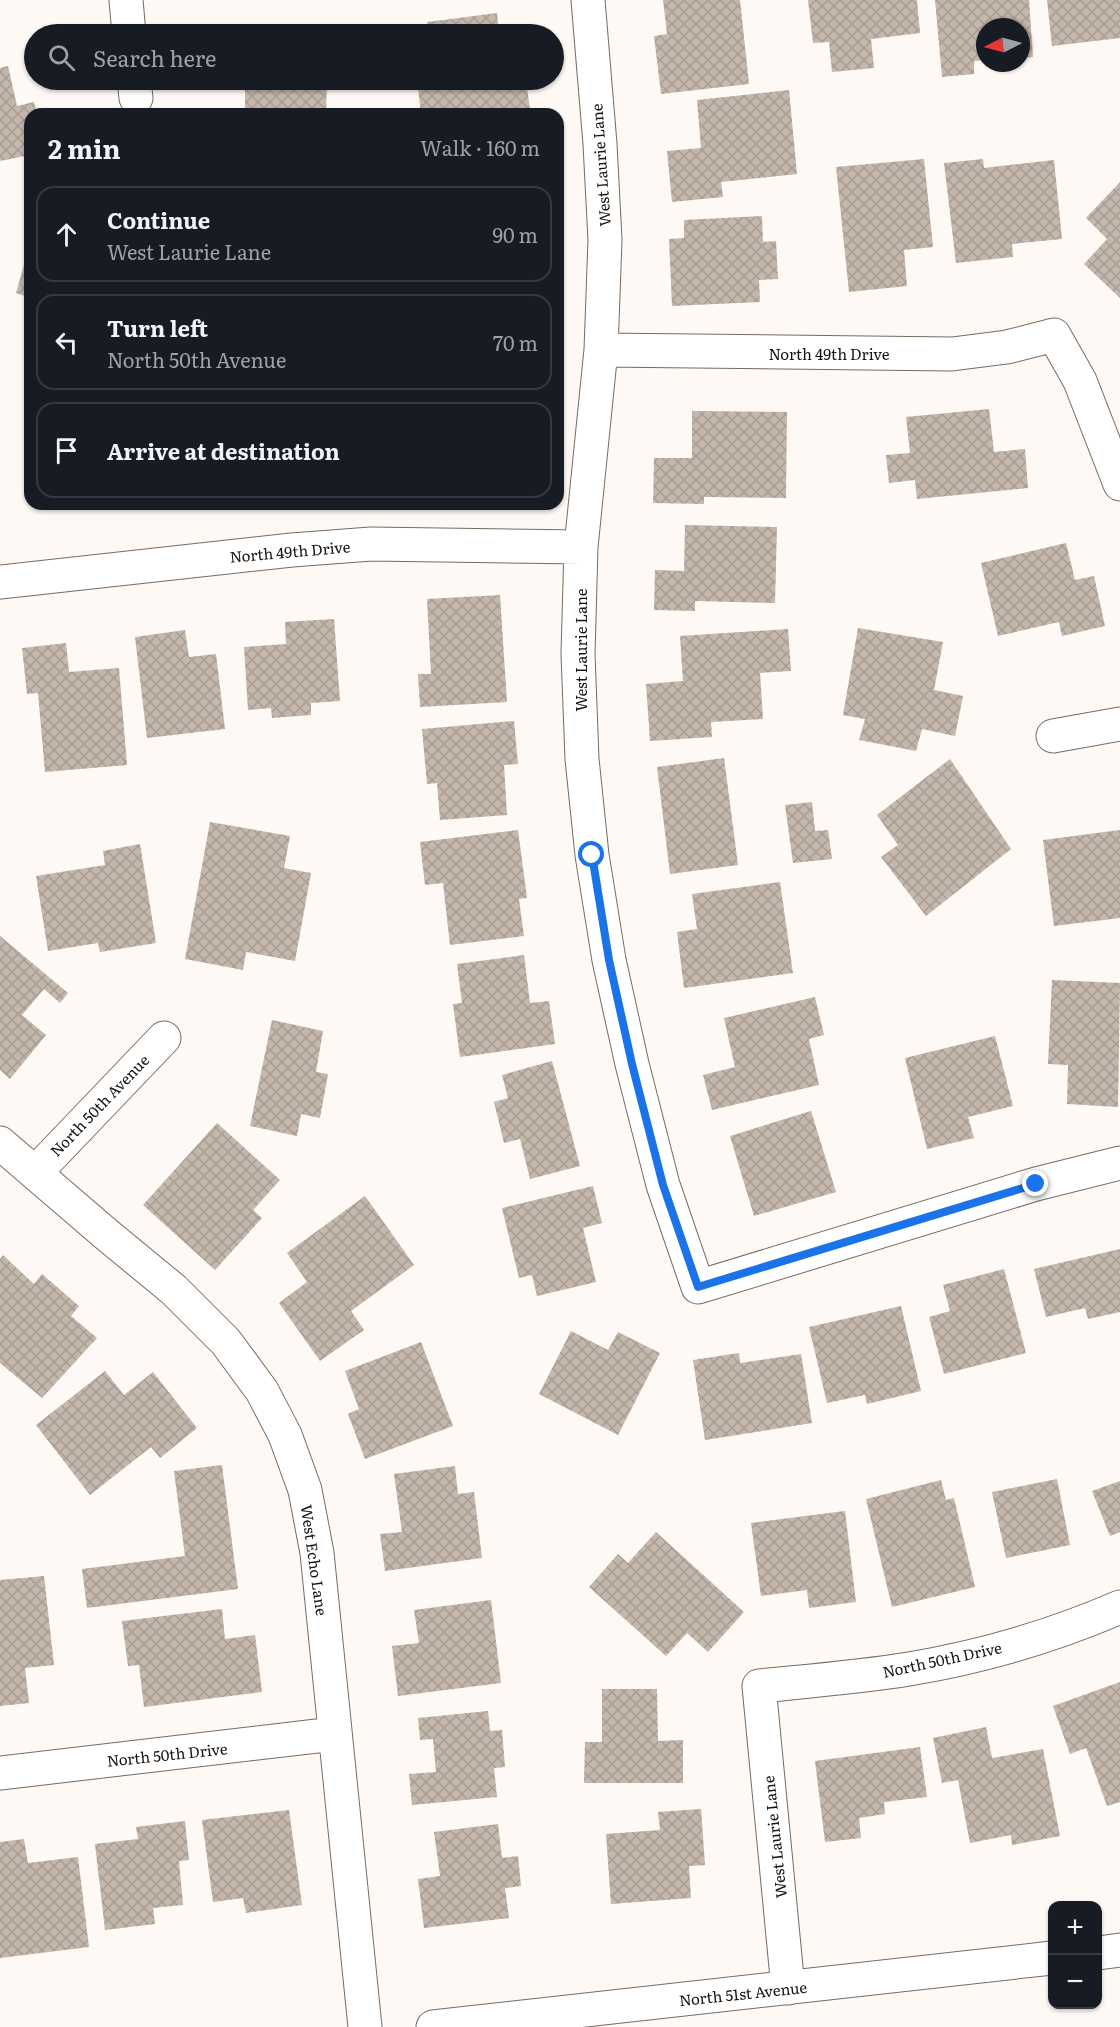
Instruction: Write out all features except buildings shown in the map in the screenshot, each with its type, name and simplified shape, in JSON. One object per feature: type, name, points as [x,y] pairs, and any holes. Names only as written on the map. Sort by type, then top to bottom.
[{"type":"street","points":[[126,0],[128,24]]},
{"type":"street","name":"West Laurie Lane","points":[[588,0],[605,240],[601,350],[581,547],[578,665],[582,759],[594,867],[609,960],[632,1064],[663,1185],[698,1287],[1036,1184],[1120,1163]]},
{"type":"street","name":"North 49th Drive","points":[[601,350],[952,354],[1007,347],[1054,335],[1080,381],[1120,484]]},
{"type":"street","name":"North 49th Drive","points":[[0,582],[282,551],[371,544],[581,547]]},
{"type":"street","points":[[1053,736],[1120,724]]},
{"type":"street","name":"North 50th Avenue","points":[[34,1173],[164,1038]]},
{"type":"street","name":"West Echo Lane","points":[[0,1143],[174,1290],[226,1342],[262,1391],[280,1426],[305,1490],[317,1553],[364,2027]]},
{"type":"street","name":"North 50th Drive","points":[[759,1686],[909,1669],[981,1654],[1048,1634],[1120,1607]]},
{"type":"street","name":"West Laurie Lane","points":[[759,1686],[788,1988]]},
{"type":"street","name":"North 50th Drive","points":[[0,1773],[334,1734]]},
{"type":"street","points":[[1102,1952],[1120,1950]]},
{"type":"street","name":"North 51st Avenue","points":[[433,2027],[1048,1959]]},
{"type":"route","points":[[592,855],[609,960],[632,1064],[663,1185],[698,1287],[1036,1184]]}]
